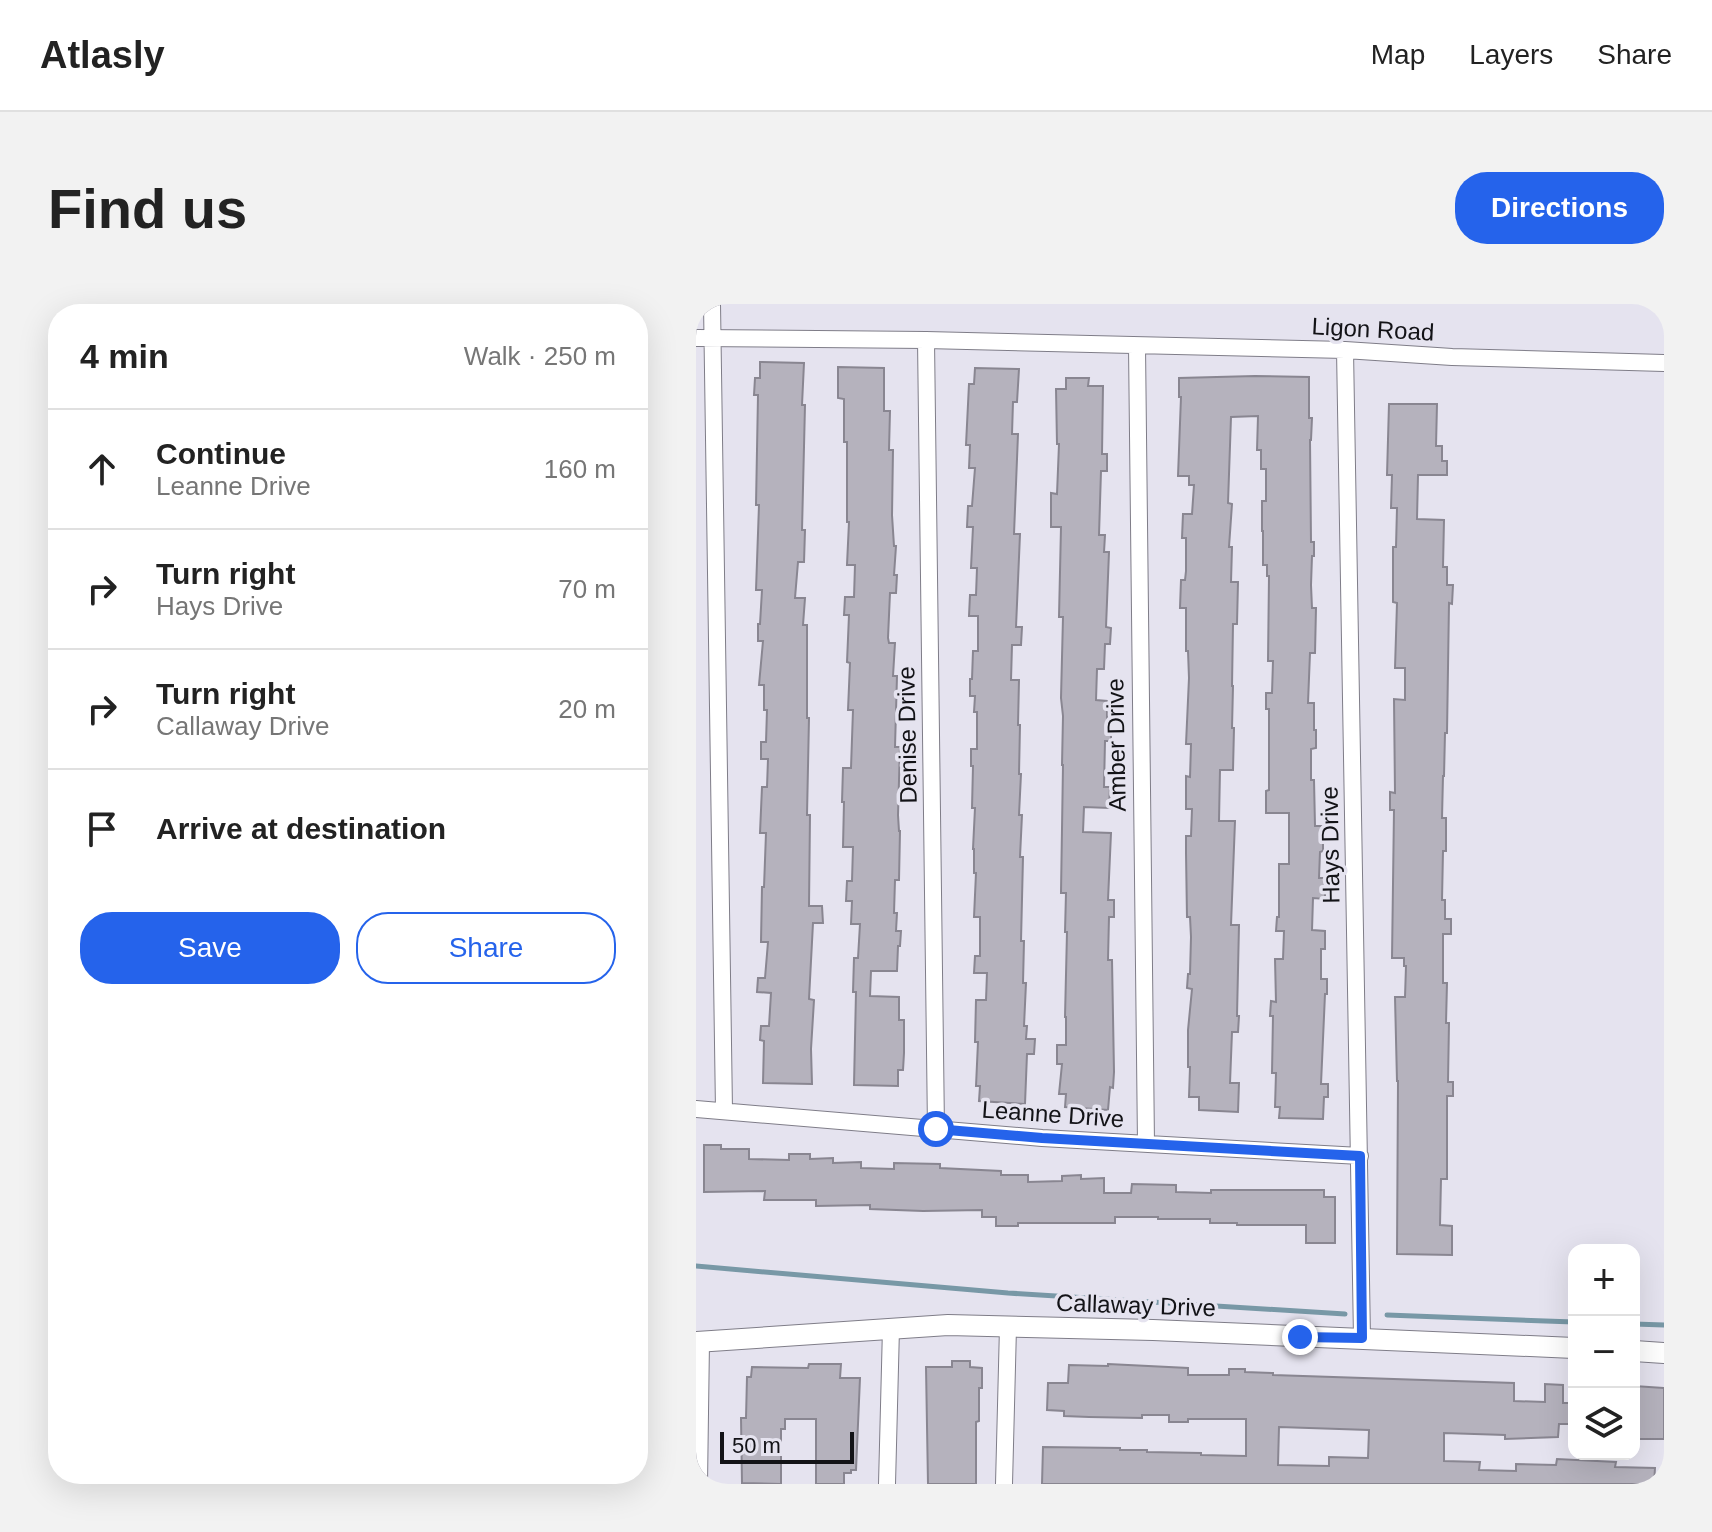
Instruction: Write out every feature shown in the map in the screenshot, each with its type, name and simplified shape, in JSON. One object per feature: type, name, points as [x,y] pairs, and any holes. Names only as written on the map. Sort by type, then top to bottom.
[{"type":"street","points":[[712,304],[704,338],[724,1110]]},
{"type":"street","name":"Ligon Road","points":[[704,338],[1345,350],[1452,357],[1664,363]]},
{"type":"street","name":"Denise Drive","points":[[926,340],[936,1129]]},
{"type":"street","name":"Amber Drive","points":[[1137,346],[1146,1144]]},
{"type":"street","name":"Hays Drive","points":[[1345,350],[1362,1338]]},
{"type":"street","name":"Leanne Drive","points":[[696,1109],[1146,1144],[1360,1156]]},
{"type":"street","name":"Callaway Drive","points":[[698,1342],[948,1325],[1153,1330],[1568,1348]]},
{"type":"street","points":[[1004,1484],[1008,1327]]},
{"type":"street","points":[[887,1484],[891,1328]]},
{"type":"street","points":[[698,1342],[699,1484]]},
{"type":"street","points":[[1640,1351],[1664,1353]]},
{"type":"building","points":[[760,362],[804,363],[804,562],[798,562],[795,598],[805,598],[803,625],[807,625],[809,906],[822,906],[823,923],[813,923],[809,999],[814,1000],[812,1084],[763,1083],[764,1041],[760,1040],[761,1026],[769,1026],[771,993],[757,992],[758,978],[765,978],[768,942],[761,942],[766,833],[760,833],[762,787],[767,787],[768,759],[761,759],[761,742],[766,742],[767,710],[764,710],[764,685],[759,685],[763,641],[758,641],[758,624],[762,590],[756,590],[758,395],[754,395],[755,378],[760,378]]},
{"type":"building","points":[[838,367],[884,368],[884,411],[890,411],[889,450],[893,450],[892,515],[896,546],[894,575],[897,575],[896,593],[890,593],[888,638],[889,643],[895,643],[893,676],[897,676],[895,747],[900,747],[900,831],[899,880],[895,880],[894,913],[897,913],[896,931],[901,931],[897,971],[871,971],[870,996],[899,997],[899,1020],[904,1020],[904,1053],[903,1070],[898,1070],[898,1086],[854,1085],[854,958],[858,958],[860,924],[851,924],[852,901],[846,901],[847,881],[852,881],[853,847],[843,847],[842,802],[843,768],[851,768],[853,710],[848,710],[849,615],[844,615],[845,597],[854,597],[855,565],[847,565],[847,442],[844,442],[844,399],[838,398]]},
{"type":"building","points":[[975,368],[1019,369],[1017,402],[1013,402],[1012,434],[1018,434],[1014,534],[1020,534],[1016,627],[1022,627],[1021,645],[1012,645],[1011,680],[1019,680],[1019,815],[1022,815],[1020,857],[1023,857],[1021,941],[1024,941],[1023,983],[1026,983],[1024,1026],[1027,1026],[1026,1039],[1035,1039],[1034,1054],[1027,1054],[1025,1104],[979,1101],[980,1086],[976,1086],[976,1000],[986,1000],[987,973],[974,973],[975,956],[980,956],[980,917],[974,917],[975,808],[972,808],[971,749],[977,749],[977,712],[974,712],[975,696],[970,696],[970,679],[973,651],[978,651],[978,616],[969,616],[970,595],[976,595],[977,568],[971,568],[973,527],[967,527],[975,468],[969,468],[970,445],[966,445],[969,384],[974,384]]},
{"type":"building","points":[[1309,377],[1309,418],[1312,418],[1311,542],[1314,542],[1311,585],[1312,608],[1316,608],[1315,653],[1310,653],[1308,703],[1314,703],[1316,730],[1316,748],[1311,749],[1315,826],[1323,826],[1319,878],[1325,878],[1325,899],[1313,898],[1312,930],[1325,931],[1325,949],[1321,949],[1321,979],[1327,979],[1327,994],[1321,1084],[1328,1084],[1328,1097],[1324,1097],[1323,1119],[1279,1118],[1280,1107],[1275,1107],[1273,1016],[1270,1016],[1271,1001],[1276,1002],[1275,959],[1283,959],[1284,931],[1276,931],[1279,864],[1289,864],[1289,813],[1266,813],[1269,709],[1266,709],[1266,693],[1272,693],[1273,661],[1268,661],[1269,576],[1267,565],[1263,565],[1262,531],[1266,469],[1261,469],[1261,450],[1257,450],[1258,416],[1231,417],[1229,547],[1232,547],[1231,582],[1238,582],[1237,624],[1233,624],[1233,770],[1220,770],[1219,821],[1235,821],[1231,925],[1239,925],[1239,1016],[1238,1032],[1232,1032],[1230,1083],[1239,1083],[1238,1112],[1199,1110],[1199,1097],[1189,1097],[1188,1030],[1192,989],[1187,988],[1191,937],[1190,917],[1187,917],[1186,836],[1191,836],[1192,809],[1186,809],[1186,776],[1190,777],[1191,744],[1186,744],[1189,678],[1186,608],[1180,608],[1181,580],[1185,580],[1186,571],[1183,514],[1192,514],[1194,485],[1189,485],[1189,476],[1178,476],[1179,378]]},
{"type":"building","points":[[1066,378],[1089,378],[1088,386],[1103,386],[1102,454],[1107,454],[1107,471],[1101,471],[1099,535],[1105,535],[1104,552],[1109,552],[1106,627],[1111,628],[1110,644],[1105,644],[1104,669],[1097,669],[1096,700],[1107,701],[1107,724],[1111,724],[1111,741],[1105,741],[1104,787],[1110,787],[1109,808],[1084,807],[1083,832],[1111,833],[1108,900],[1114,900],[1114,917],[1109,917],[1108,960],[1112,960],[1114,1072],[1108,1110],[1065,1107],[1066,1094],[1059,1094],[1062,1064],[1057,1064],[1057,1045],[1066,1045],[1067,932],[1066,893],[1061,893],[1061,527],[1051,527],[1051,493],[1057,494],[1059,444],[1056,389],[1066,389]]},
{"type":"building","points":[[1389,404],[1437,404],[1436,446],[1442,446],[1442,461],[1447,461],[1447,475],[1418,475],[1417,519],[1444,520],[1443,567],[1447,567],[1447,585],[1453,585],[1452,604],[1449,603],[1442,818],[1446,818],[1446,851],[1443,851],[1442,900],[1445,900],[1445,919],[1451,919],[1451,934],[1443,934],[1443,983],[1447,983],[1448,1082],[1453,1082],[1453,1096],[1447,1096],[1447,1179],[1441,1179],[1440,1225],[1452,1226],[1452,1255],[1397,1254],[1395,997],[1405,997],[1406,966],[1404,958],[1392,958],[1394,810],[1390,810],[1390,792],[1395,793],[1394,699],[1405,700],[1405,668],[1395,668],[1397,603],[1393,602],[1393,547],[1396,547],[1397,508],[1391,508],[1392,475],[1387,475]]},
{"type":"building","points":[[704,1145],[721,1145],[721,1149],[749,1149],[749,1159],[789,1160],[789,1154],[810,1154],[810,1159],[833,1158],[833,1163],[861,1162],[861,1168],[894,1169],[894,1163],[940,1164],[940,1168],[1028,1175],[1028,1182],[1062,1181],[1062,1176],[1081,1175],[1081,1179],[1104,1178],[1104,1193],[1131,1193],[1132,1184],[1176,1185],[1176,1192],[1324,1190],[1324,1197],[1335,1197],[1335,1243],[1306,1243],[1306,1225],[1237,1225],[1210,1223],[1210,1219],[1115,1217],[1115,1223],[1018,1223],[1018,1226],[996,1226],[996,1217],[982,1217],[982,1210],[923,1211],[870,1209],[870,1205],[816,1206],[816,1200],[764,1200],[765,1191],[704,1192]]},
{"type":"building","points":[[952,1361],[970,1361],[970,1367],[982,1368],[979,1421],[976,1422],[976,1484],[928,1484],[926,1367],[952,1367]]},
{"type":"building","points":[[809,1364],[841,1364],[840,1378],[860,1378],[856,1470],[844,1473],[844,1484],[816,1484],[816,1419],[785,1419],[785,1429],[781,1429],[781,1484],[742,1483],[741,1418],[746,1418],[747,1377],[751,1377],[752,1367],[808,1368]]},
{"type":"building","points":[[1069,1365],[1188,1368],[1188,1375],[1229,1375],[1229,1369],[1245,1369],[1245,1372],[1273,1375],[1514,1383],[1514,1401],[1545,1402],[1545,1384],[1563,1385],[1563,1403],[1568,1403],[1568,1424],[1559,1424],[1558,1437],[1505,1439],[1505,1435],[1444,1433],[1444,1461],[1480,1462],[1479,1470],[1516,1471],[1516,1464],[1556,1465],[1557,1459],[1616,1462],[1615,1467],[1655,1468],[1654,1484],[1042,1484],[1043,1447],[1120,1448],[1246,1456],[1246,1419],[1169,1422],[1169,1415],[1142,1415],[1142,1418],[1064,1416],[1064,1411],[1047,1410],[1048,1383],[1068,1383]],"holes":[[[1279,1427],[1369,1430],[1368,1458],[1329,1457],[1329,1466],[1278,1465]]]},
{"type":"building","points":[[1640,1386],[1664,1388],[1664,1439],[1640,1439]]},
{"type":"waterway","points":[[696,1266],[1008,1293],[1345,1314]]},
{"type":"waterway","points":[[1387,1315],[1568,1322]]},
{"type":"waterway","points":[[1640,1324],[1664,1325]]},
{"type":"route","points":[[936,1129],[1360,1156],[1362,1338],[1300,1337]]}]
